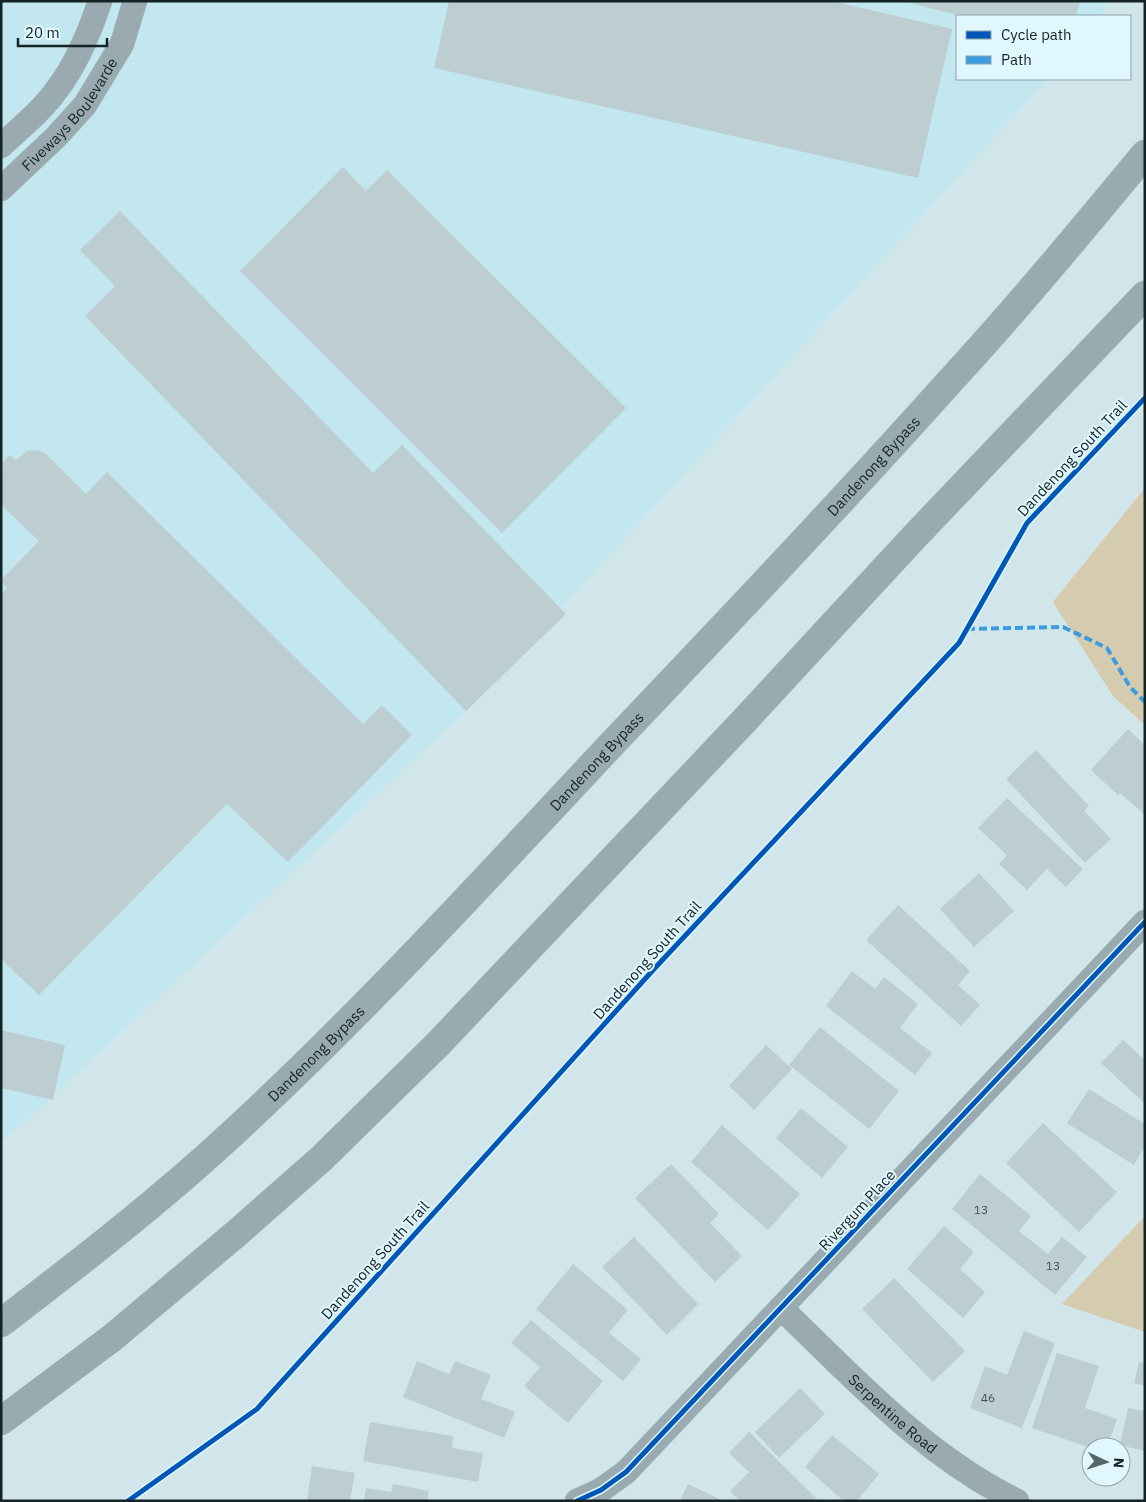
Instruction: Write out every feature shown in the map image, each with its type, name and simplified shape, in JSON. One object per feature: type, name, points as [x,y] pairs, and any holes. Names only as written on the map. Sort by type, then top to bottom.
[{"type":"highway","name":"Dandenong Bypass","points":[[1,1322],[53,1284],[164,1193],[246,1121],[338,1032],[866,474],[1048,270],[1145,154]]},
{"type":"highway","points":[[1,1421],[119,1332],[244,1227],[322,1158],[438,1044],[743,722],[923,528],[1145,296]]},
{"type":"street","name":"Fiveways Boulevarde","points":[[1,146],[58,89],[81,47],[100,1]]},
{"type":"street","name":"Fiveways Boulevarde","points":[[1,189],[56,137],[86,105],[122,44],[135,1]]},
{"type":"street","name":"Rivergum Place","points":[[577,1501],[601,1490],[626,1472],[1145,922]]},
{"type":"street","name":"Serpentine Road","points":[[781,1308],[926,1443],[976,1479],[1017,1501]]},
{"type":"shaded area","points":[[1,1],[1113,1],[1102,15],[956,15],[956,80],[1047,80],[466,711],[1,1144]]},
{"type":"shaded area","points":[[1145,488],[1145,725],[1113,696],[1053,602]]},
{"type":"shaded area","points":[[1145,1216],[1145,1332],[1062,1304]]},
{"type":"building","points":[[449,1],[832,1],[952,29],[918,178],[434,68]]},
{"type":"building","points":[[902,1],[1080,1],[1076,15],[957,15]]},
{"type":"building","points":[[343,167],[366,191],[387,170],[626,408],[502,533],[240,271]]},
{"type":"building","points":[[120,211],[373,473],[402,445],[566,614],[466,711],[85,316],[115,286],[80,250]]},
{"type":"building","points":[[37,450],[45,453],[86,494],[107,472],[363,724],[382,705],[412,735],[288,862],[227,804],[39,995],[1,959],[1,594],[7,588],[1,580],[39,541],[1,505],[1,475],[4,472],[1,464],[7,457],[10,456],[16,460],[27,451]]},
{"type":"building","points":[[1128,729],[1145,745],[1145,815],[1120,793],[1118,795],[1091,770]]},
{"type":"building","points":[[1036,750],[1089,806],[1084,811],[1111,839],[1085,863],[1006,779]]},
{"type":"building","points":[[1007,798],[1083,869],[1066,887],[1047,869],[1027,890],[999,864],[1007,855],[978,828]]},
{"type":"building","points":[[979,873],[1014,911],[974,947],[940,909]]},
{"type":"building","points":[[898,905],[970,971],[958,985],[980,1005],[961,1026],[866,940]]},
{"type":"building","points":[[852,971],[875,989],[884,977],[918,1004],[900,1028],[932,1053],[915,1075],[826,1006]]},
{"type":"building","points":[[820,1027],[899,1091],[869,1129],[789,1065]]},
{"type":"building","points":[[1,1030],[65,1045],[53,1100],[1,1088]]},
{"type":"building","points":[[1123,1040],[1145,1060],[1145,1104],[1101,1063]]},
{"type":"building","points":[[766,1045],[792,1069],[754,1110],[729,1086]]},
{"type":"building","points":[[1089,1089],[1145,1124],[1145,1146],[1134,1165],[1067,1123]]},
{"type":"building","points":[[801,1108],[848,1147],[822,1178],[776,1138]]},
{"type":"building","points":[[1043,1123],[1117,1192],[1079,1232],[1006,1163]]},
{"type":"building","points":[[722,1125],[800,1194],[768,1230],[691,1162]]},
{"type":"building","points":[[671,1164],[719,1214],[710,1223],[742,1256],[715,1282],[635,1198]]},
{"type":"building","points":[[980,1174],[1031,1216],[1019,1231],[1048,1254],[1062,1237],[1087,1257],[1055,1295],[952,1209]]},
{"type":"building","points":[[944,1226],[974,1252],[960,1269],[985,1292],[963,1318],[907,1269]]},
{"type":"building","points":[[634,1237],[698,1304],[667,1335],[602,1267]]},
{"type":"building","points":[[573,1264],[628,1310],[609,1333],[641,1359],[623,1381],[536,1309]]},
{"type":"building","points":[[894,1278],[965,1351],[933,1382],[862,1309]]},
{"type":"building","points":[[531,1320],[603,1381],[568,1423],[524,1386],[540,1367],[511,1343]]},
{"type":"building","points":[[1024,1331],[1055,1343],[1022,1428],[970,1408],[985,1366],[1007,1375]]},
{"type":"building","points":[[1057,1353],[1099,1366],[1085,1408],[1117,1419],[1111,1437],[1081,1437],[1081,1445],[1032,1428]]},
{"type":"building","points":[[417,1361],[449,1374],[455,1361],[491,1375],[481,1399],[515,1412],[504,1438],[403,1397]]},
{"type":"building","points":[[1139,1362],[1145,1363],[1145,1386],[1134,1383]]},
{"type":"building","points":[[800,1388],[825,1414],[779,1458],[755,1432]]},
{"type":"building","points":[[1128,1408],[1145,1411],[1145,1451],[1131,1448],[1131,1437],[1122,1437]]},
{"type":"building","points":[[370,1422],[453,1436],[452,1448],[483,1453],[478,1482],[363,1461]]},
{"type":"building","points":[[749,1432],[819,1501],[740,1501],[730,1491],[749,1472],[729,1453]]},
{"type":"building","points":[[832,1435],[879,1474],[857,1501],[844,1501],[805,1467]]},
{"type":"building","points":[[312,1466],[355,1473],[350,1501],[307,1501]]},
{"type":"building","points":[[393,1484],[429,1491],[427,1501],[364,1501],[366,1488],[391,1492]]},
{"type":"building","points":[[688,1484],[723,1501],[680,1501]]},
{"type":"marked path","points":[[967,629],[1063,627],[1107,648],[1130,687],[1145,702]]},
{"type":"cycle path","name":"Dandenong South Trail","points":[[128,1501],[257,1409],[654,969],[959,643],[1027,523],[1145,398]]},
{"type":"cycle path","points":[[577,1501],[601,1490],[626,1472],[1145,922]]}]
